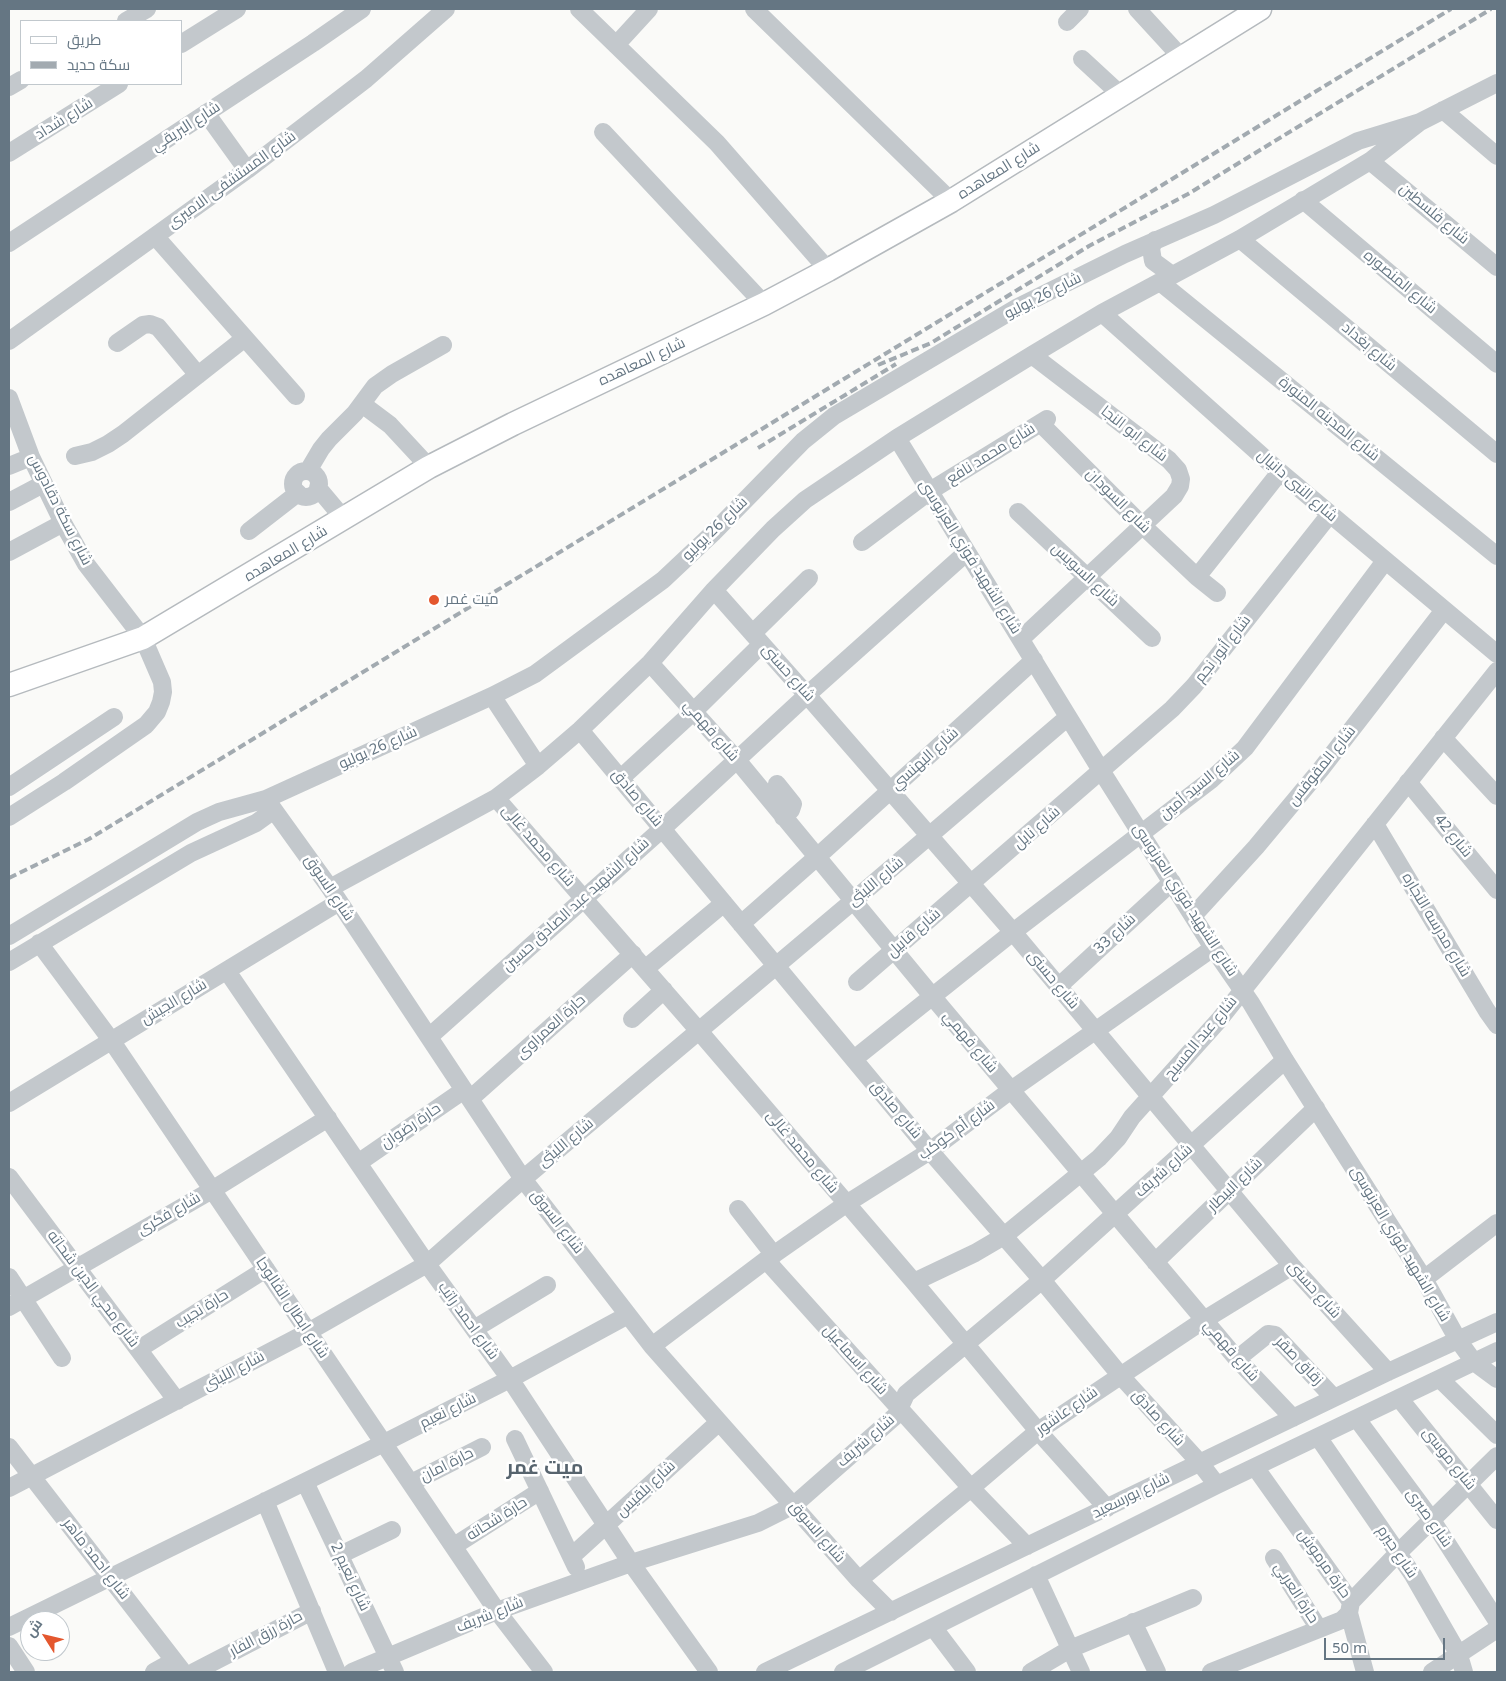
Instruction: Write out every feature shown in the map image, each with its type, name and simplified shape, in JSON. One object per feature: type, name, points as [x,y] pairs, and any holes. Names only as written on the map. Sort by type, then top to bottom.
[{"type":"main road","name":"شارع المعاهده","points":[[9,685],[144,638],[429,468],[513,424],[764,304],[828,270],[951,201],[1260,9]]},
{"type":"street","points":[[128,20],[147,9]]},
{"type":"street","points":[[182,43],[237,9]]},
{"type":"street","name":"شارع البريقي","points":[[9,243],[362,9]]},
{"type":"street","name":"شارع المستشفى الاميرى","points":[[9,341],[248,170],[366,79],[446,9]]},
{"type":"street","points":[[578,9],[717,143],[828,270]]},
{"type":"street","points":[[616,45],[649,9]]},
{"type":"street","points":[[754,9],[951,201]]},
{"type":"street","points":[[1067,22],[1080,9]]},
{"type":"street","points":[[1137,9],[1181,57]]},
{"type":"street","points":[[1082,59],[1121,95]]},
{"type":"street","points":[[9,87],[20,81]]},
{"type":"street","name":"شارع 26 يوليو","points":[[334,895],[496,798],[538,766],[580,730],[650,663],[714,590],[773,529],[805,500],[896,438],[1032,355],[1102,313],[1240,239],[1370,161],[1420,122],[1497,83]]},
{"type":"street","name":"شارع شداد","points":[[9,153],[117,85]]},
{"type":"street","points":[[1443,110],[1497,156]]},
{"type":"street","points":[[206,113],[248,170]]},
{"type":"street","name":"شارع 26 يوليو","points":[[9,936],[197,822],[227,810],[270,804],[535,674],[663,580],[713,533],[802,441],[834,416],[1018,307],[1155,240],[1214,215],[1358,141],[1420,122]]},
{"type":"street","points":[[602,132],[764,304]]},
{"type":"street","name":"شارع فلسطين","points":[[1370,161],[1497,266]]},
{"type":"street","name":"شارع المنصوره","points":[[1303,200],[1497,364]]},
{"type":"street","points":[[156,236],[296,396]]},
{"type":"street","name":"شارع بغداد","points":[[1240,239],[1497,454]]},
{"type":"street","name":"شارع المدينه المنورة","points":[[1155,240],[1151,248],[1153,261],[1166,278],[1497,556]]},
{"type":"street","name":"شارع النبى دانيال","points":[[1102,313],[1280,472],[1497,654]]},
{"type":"street","points":[[117,343],[143,325],[150,324],[158,327],[198,375]]},
{"type":"street","points":[[75,456],[92,452],[108,444],[245,338]]},
{"type":"street","points":[[318,488],[312,496],[302,496],[294,489],[295,478],[298,474],[308,471],[329,439],[376,386],[384,379],[443,346]]},
{"type":"street","name":"شارع ابو النجا","points":[[1021,639],[1174,496],[1180,486],[1181,479],[1178,470],[1169,460],[1032,355]]},
{"type":"street","name":"شارع سكة دقادوس","points":[[9,400],[31,457],[63,523],[86,564],[144,638],[162,682],[161,702],[157,712],[146,726],[9,817]]},
{"type":"street","points":[[362,404],[390,426],[429,468]]},
{"type":"street","name":"شارع السودان","points":[[1043,421],[1143,526],[1216,593]]},
{"type":"street","name":"شارع محمد نافع","points":[[862,542],[930,491],[1043,421]]},
{"type":"street","name":"شارع الشهيد فوزي العرنوسى","points":[[896,438],[1102,772],[1424,1279],[1458,1340],[1474,1362],[1497,1379]]},
{"type":"street","points":[[9,466],[31,457]]},
{"type":"street","points":[[308,471],[317,477],[318,488],[344,519]]},
{"type":"street","points":[[1197,577],[1280,472]]},
{"type":"street","points":[[9,502],[43,484]]},
{"type":"street","points":[[249,531],[298,493]]},
{"type":"street","name":"شارع السويس","points":[[1018,512],[1152,638]]},
{"type":"street","name":"شارع أنور نجم","points":[[1102,772],[1172,710],[1194,686],[1330,514]]},
{"type":"street","points":[[9,552],[63,523]]},
{"type":"street","name":"شارع الشهيد عبد الصادق حسين","points":[[429,1037],[967,552]]},
{"type":"street","name":"شارع السيد أمين","points":[[854,1059],[1013,932],[1212,779],[1245,748],[1385,561]]},
{"type":"street","points":[[620,778],[694,711],[809,578]]},
{"type":"street","name":"شارع حسنى","points":[[714,590],[808,694],[929,837],[972,884],[1292,1266],[1388,1372]]},
{"type":"street","name":"شارع المقوقس","points":[[1193,916],[1256,847],[1321,769],[1444,610]]},
{"type":"street","name":"شارع البهنسي","points":[[741,924],[1034,660]]},
{"type":"street","name":"شارع فهمي","points":[[650,663],[737,760],[894,951],[1237,1359],[1293,1418]]},
{"type":"street","name":"شارع عبد المسيح","points":[[914,1282],[967,1257],[1004,1236],[1099,1158],[1219,1020],[1497,671]]},
{"type":"street","points":[[492,696],[538,766]]},
{"type":"street","points":[[9,787],[114,717]]},
{"type":"street","name":"شارع الليثى","points":[[9,1488],[308,1332],[427,1264],[523,1179],[929,837],[1068,717]]},
{"type":"street","name":"شارع صادق","points":[[580,730],[930,1151],[1042,1280],[1120,1375],[1200,1463],[1217,1485]]},
{"type":"street","points":[[1443,738],[1497,796]]},
{"type":"street","points":[[50,760],[64,782]]},
{"type":"street","name":"شارع نايل","points":[[972,884],[1102,772]]},
{"type":"street","name":"شارع 42","points":[[1408,782],[1497,890]]},
{"type":"street","points":[[777,784],[793,804],[791,810],[783,816]]},
{"type":"street","name":"شارع محمد غالى","points":[[496,798],[664,990],[1038,1430],[1107,1508]]},
{"type":"street","name":"شارع 26 يوليو","points":[[9,962],[192,853],[256,823],[270,804]]},
{"type":"street","name":"شارع السوق","points":[[270,804],[334,895],[523,1179],[652,1346],[859,1580],[891,1612]]},
{"type":"street","name":"شارع مدرسه التجاره","points":[[1375,824],[1494,1013]]},
{"type":"street","name":"شارع 33","points":[[1058,986],[1172,882]]},
{"type":"street","name":"شارع قابيل","points":[[857,982],[972,884]]},
{"type":"street","name":"شارع الجيش","points":[[9,1103],[227,971],[334,895]]},
{"type":"street","points":[[645,969],[724,903]]},
{"type":"street","name":"شارع ابطال الفالوجا","points":[[40,943],[111,1040],[497,1611],[544,1672]]},
{"type":"street","name":"شارع أم كوكب","points":[[652,1346],[770,1257],[846,1204],[930,1151],[1011,1090],[1213,948]]},
{"type":"street","name":"حارة العمراوى","points":[[467,1095],[632,954]]},
{"type":"street","name":"شارع احمد راتب","points":[[227,971],[427,1264],[510,1379],[632,1563],[710,1672]]},
{"type":"street","points":[[632,1019],[664,990]]},
{"type":"street","name":"شارع شريف","points":[[352,1672],[392,1665],[497,1611],[632,1563],[758,1523],[794,1505],[901,1411],[901,1405],[906,1394],[1042,1280],[1285,1060]]},
{"type":"street","name":"حارة رضوان","points":[[358,1163],[467,1095]]},
{"type":"street","name":"شارع البيطار","points":[[1155,1262],[1316,1108]]},
{"type":"street","name":"شارع فكرى","points":[[16,1303],[212,1190],[328,1118]]},
{"type":"street","name":"شارع محي الدين شحاته","points":[[9,1177],[177,1401]]},
{"type":"street","name":"شارع اسماعيل","points":[[738,1209],[770,1257],[901,1411],[1027,1546]]},
{"type":"street","points":[[1424,1279],[1497,1223]]},
{"type":"street","name":"شارع عاشور","points":[[859,1580],[1038,1430],[1204,1320],[1292,1266]]},
{"type":"street","name":"حارة نجيب","points":[[139,1349],[266,1269]]},
{"type":"street","points":[[9,1276],[16,1303],[62,1358]]},
{"type":"street","points":[[474,1329],[547,1285]]},
{"type":"street","name":"شارع نعيم","points":[[9,1626],[384,1443],[510,1379],[628,1315]]},
{"type":"street","name":"شارع بورسعيد","points":[[766,1672],[1388,1372],[1497,1322]]},
{"type":"street","name":"زقاق صقر","points":[[1237,1359],[1268,1334],[1275,1335],[1334,1398]]},
{"type":"street","name":"شارع بورسعيد","points":[[843,1672],[1217,1485],[1497,1351]]},
{"type":"street","points":[[1440,1378],[1497,1435]]},
{"type":"street","name":"شارع موسى","points":[[1400,1398],[1497,1520]]},
{"type":"street","name":"شارع صبرى","points":[[1356,1419],[1432,1520],[1497,1621]]},
{"type":"street","name":"شارع بلقيس","points":[[572,1556],[719,1422]]},
{"type":"street","name":"شارع حيرم","points":[[1318,1438],[1413,1575],[1459,1655],[1464,1672]]},
{"type":"street","points":[[515,1439],[583,1580]]},
{"type":"street","name":"شارع احمد ماهر","points":[[9,1447],[178,1667]]},
{"type":"street","name":"حارة امان","points":[[411,1484],[482,1447]]},
{"type":"street","points":[[1211,1672],[1342,1620],[1350,1608],[1398,1553],[1497,1456]]},
{"type":"street","name":"حارة مرموش","points":[[1256,1467],[1350,1608],[1365,1672]]},
{"type":"street","name":"شارع نعيم 2","points":[[305,1482],[392,1665]]},
{"type":"street","name":"حارة شحاته","points":[[454,1546],[540,1491]]},
{"type":"street","points":[[265,1502],[337,1672]]},
{"type":"street","points":[[340,1555],[392,1530]]},
{"type":"street","name":"حارة العربي","points":[[1274,1558],[1319,1629]]},
{"type":"street","points":[[1036,1575],[1081,1672]]},
{"type":"street","points":[[1031,1672],[1070,1649],[1193,1598]]},
{"type":"street","name":"حارة رزق الفار","points":[[194,1672],[312,1611]]},
{"type":"street","points":[[1133,1622],[1157,1672]]},
{"type":"street","points":[[933,1627],[967,1672]]},
{"type":"street","points":[[1432,1672],[1497,1629]]},
{"type":"street","points":[[9,1646],[26,1672]]},
{"type":"street","points":[[154,1672],[178,1667]]},
{"type":"railway","points":[[9,878],[89,839],[1451,9]]},
{"type":"railway","points":[[878,365],[931,343],[1089,246],[1188,194],[1491,9]]},
{"type":"railway","points":[[758,448],[896,364]]},
{"type":"place","name":"ميت غمر","points":[[434,600]]},
{"type":"district","name":"ميت غمر","points":[[545,1468]]}]
